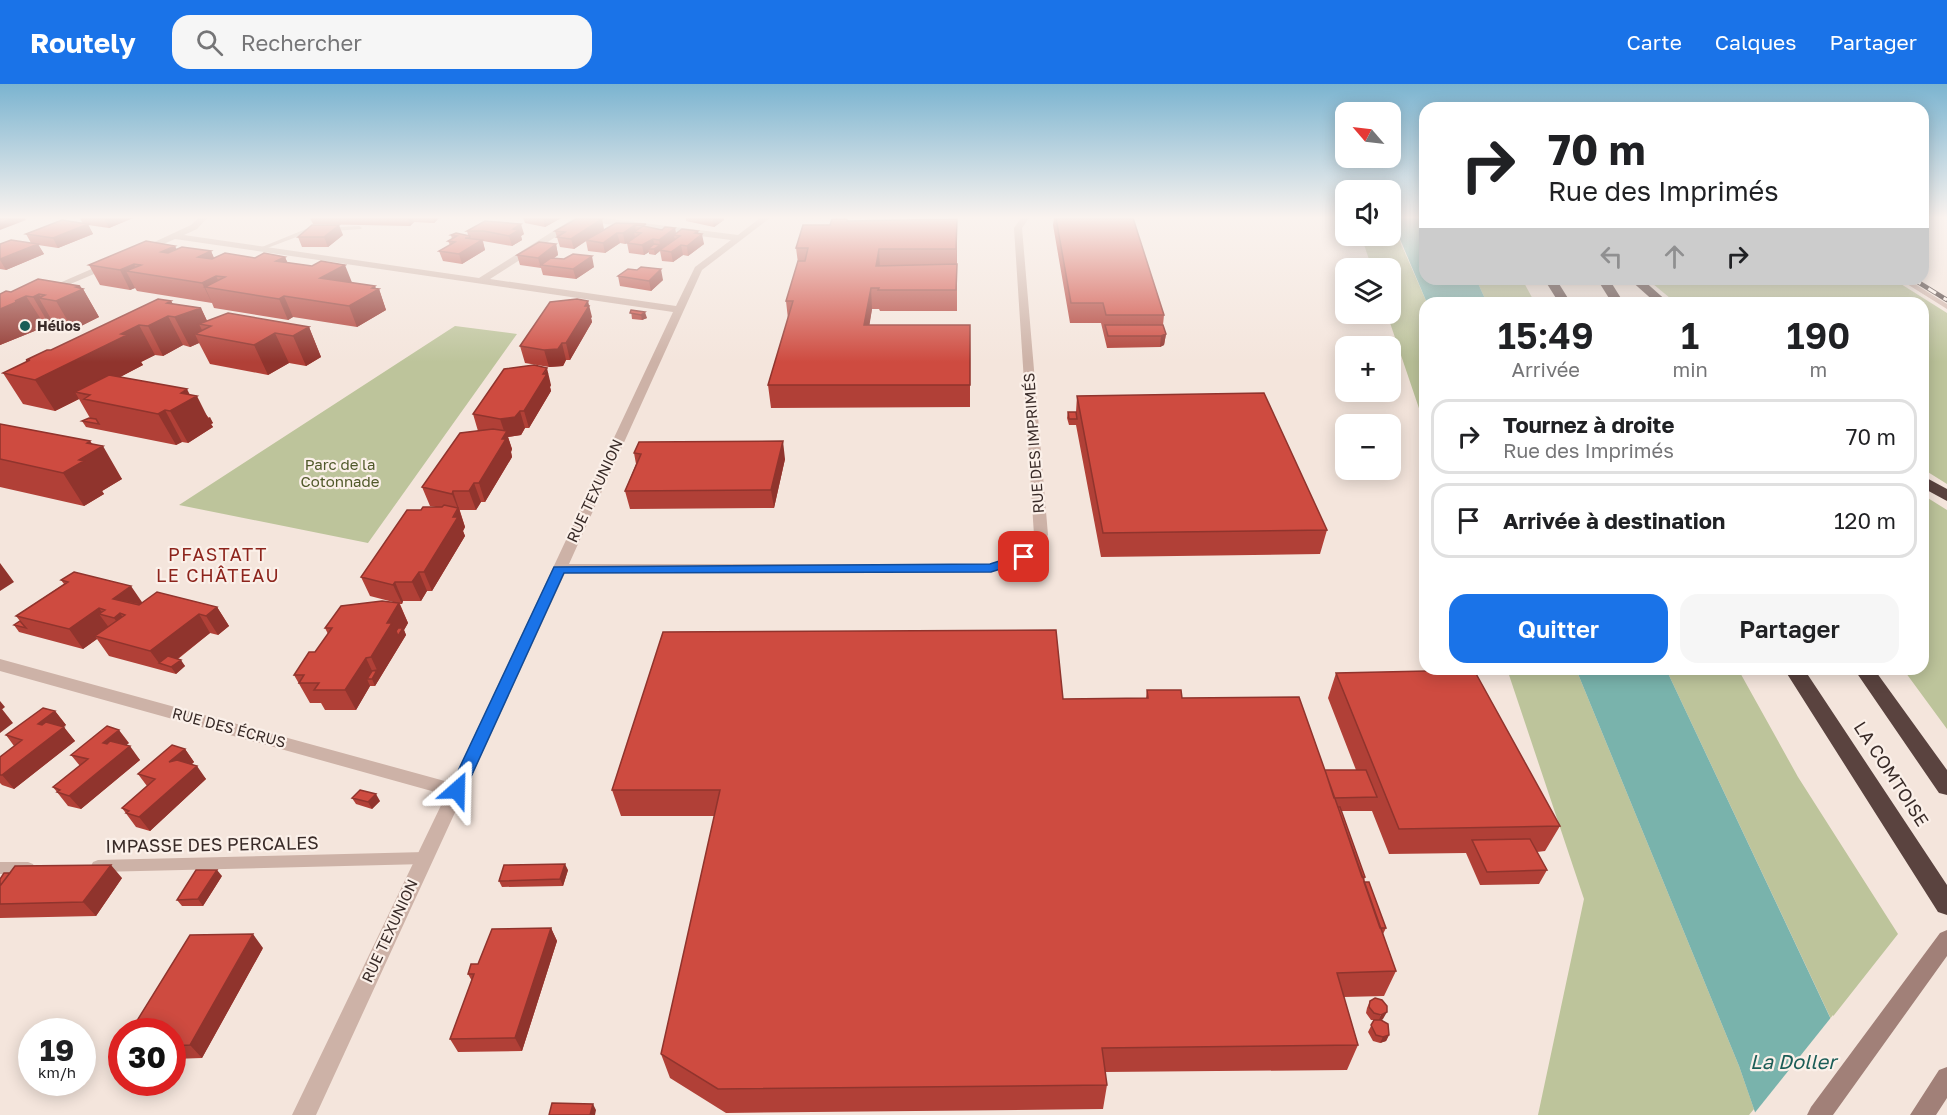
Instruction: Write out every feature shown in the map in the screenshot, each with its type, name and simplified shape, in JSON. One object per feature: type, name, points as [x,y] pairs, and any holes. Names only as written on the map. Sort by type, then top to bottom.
[{"type":"highway","points":[[1642,285],[1656,297]]},
{"type":"highway","points":[[1929,485],[1947,496]]},
{"type":"highway","name":"LA COMTOISE","points":[[1798,675],[1947,905]]},
{"type":"highway","points":[[1868,675],[1947,787]]},
{"type":"main road","points":[[1819,1115],[1947,939]]},
{"type":"main road","points":[[1922,1115],[1947,1078]]},
{"type":"street","points":[[37,295],[105,266]]},
{"type":"street","points":[[378,266],[679,310]]},
{"type":"street","points":[[481,281],[504,266]]},
{"type":"street","name":"RUE TEXUNION","points":[[304,1115],[679,310],[699,269],[703,266]]},
{"type":"street","name":"RUE DES IMPRIMÉS","points":[[559,569],[991,568],[1024,557],[1041,535],[1021,266]]},
{"type":"street","name":"RUE DES ÉCRUS","points":[[0,665],[457,790]]},
{"type":"lane","points":[[1912,285],[1947,307]]},
{"type":"lane","name":"IMPASSE DES PERCALES","points":[[83,866],[425,858]]},
{"type":"lane","points":[[0,868],[48,867]]},
{"type":"green space","points":[[1401,266],[1411,266],[1424,297],[1419,297],[1419,408],[1401,355],[1401,336],[1394,336],[1390,324],[1401,324]]},
{"type":"green space","points":[[1479,285],[1525,285],[1532,297],[1484,297]]},
{"type":"green space","points":[[1654,285],[1903,285],[1922,297],[1669,297]]},
{"type":"green space","points":[[1929,302],[1947,313],[1947,484],[1929,473]]},
{"type":"green space","name":"Parc de la Cotonnade","points":[[455,326],[517,334],[368,543],[179,505]]},
{"type":"green space","points":[[1929,499],[1947,510],[1947,729],[1907,675],[1929,675]]},
{"type":"green space","points":[[1509,675],[1578,675],[1739,1066],[1754,1109],[1749,1115],[1538,1115],[1584,899]]},
{"type":"green space","points":[[1669,675],[1741,675],[1798,777],[1898,934],[1831,1019]]},
{"type":"water","points":[[1411,266],[1419,266],[1419,284]]},
{"type":"water","points":[[1419,285],[1479,285],[1484,297],[1424,297]]},
{"type":"water","name":"La Doller","points":[[1578,675],[1669,675],[1876,1115],[1756,1115],[1739,1066]]},
{"type":"pier","points":[[1833,1015],[1879,1115],[1753,1115]]},
{"type":"building","points":[[96,266],[129,266],[120,270]]},
{"type":"building","points":[[138,266],[343,266],[320,278],[375,286],[372,288],[379,289],[349,306],[284,296],[279,299],[205,287],[225,277],[216,276],[202,283],[126,271]]},
{"type":"building","points":[[550,266],[577,266],[573,269]]},
{"type":"building","points":[[796,266],[957,266],[956,290],[878,290],[879,288],[871,288],[864,325],[970,325],[970,385],[768,385],[793,301],[786,301]]},
{"type":"building","points":[[1064,266],[1148,266],[1164,315],[1106,315],[1103,303],[1071,303]]},
{"type":"building","points":[[641,267],[661,269],[649,281],[618,276],[628,269],[637,270]]},
{"type":"building","points":[[38,279],[80,286],[76,287],[83,289],[56,301],[39,298],[45,295],[39,294],[33,297],[26,296],[0,309],[0,294],[6,291],[11,292]]},
{"type":"building","points":[[158,299],[171,301],[167,303],[201,308],[175,317],[168,316],[148,326],[139,325],[121,334],[127,335],[35,380],[3,373],[30,360],[26,360]]},
{"type":"building","points":[[577,299],[588,301],[585,306],[589,306],[566,343],[562,343],[558,349],[544,350],[520,346],[550,302]]},
{"type":"building","points":[[631,310],[645,312],[641,315],[630,313]]},
{"type":"building","points":[[228,313],[309,327],[293,336],[275,333],[254,345],[195,334],[211,326],[199,324]]},
{"type":"building","points":[[1105,325],[1163,325],[1166,334],[1161,336],[1108,336]]},
{"type":"building","points":[[534,365],[547,368],[543,374],[547,374],[524,411],[520,411],[515,417],[500,419],[473,414],[504,369]]},
{"type":"building","points":[[109,375],[187,389],[181,393],[197,396],[170,411],[165,410],[158,414],[84,399],[90,395],[75,392]]},
{"type":"building","points":[[1264,393],[1327,530],[1103,533],[1077,396]]},
{"type":"building","points":[[1068,412],[1076,412],[1077,419],[1069,419]]},
{"type":"building","points":[[89,418],[96,419],[99,424],[82,421]]},
{"type":"building","points":[[0,424],[90,441],[87,443],[103,446],[79,460],[84,461],[63,473],[0,459]]},
{"type":"building","points":[[493,429],[507,431],[502,439],[506,439],[479,483],[474,483],[469,491],[453,491],[452,494],[422,487],[460,433]]},
{"type":"building","points":[[783,441],[771,490],[625,491],[641,454],[634,453],[639,442]]},
{"type":"building","points":[[444,505],[458,508],[453,517],[458,517],[424,572],[419,572],[412,582],[395,582],[393,585],[361,577],[407,510],[421,510],[423,507],[442,507]]},
{"type":"building","points":[[74,572],[131,586],[113,599],[139,605],[157,592],[217,607],[206,616],[199,614],[150,651],[95,636],[125,615],[120,613],[114,618],[99,614],[105,610],[99,608],[69,629],[16,616],[68,582],[61,580]]},
{"type":"building","points":[[382,601],[399,603],[387,623],[392,623],[371,657],[366,658],[345,690],[314,690],[319,683],[299,683],[304,675],[294,675],[309,652],[315,652],[332,628],[325,628],[341,606]]},
{"type":"building","points":[[20,621],[26,628],[14,625]]},
{"type":"building","points":[[398,628],[403,628],[398,636],[396,631]]},
{"type":"building","points":[[1056,630],[1063,699],[1148,698],[1147,690],[1181,690],[1182,698],[1299,697],[1396,971],[1337,973],[1358,1045],[1102,1048],[1107,1085],[718,1089],[661,1054],[720,790],[612,790],[663,632]]},
{"type":"building","points":[[168,656],[181,660],[171,667],[159,663]]},
{"type":"building","points":[[377,670],[372,679],[367,679],[372,671]]},
{"type":"building","points":[[1419,671],[1419,675],[1477,675],[1560,826],[1399,829],[1336,673]]},
{"type":"building","points":[[43,708],[55,711],[38,724],[42,725],[46,722],[64,727],[0,775],[0,757],[22,740],[6,735]]},
{"type":"building","points":[[107,726],[119,730],[103,743],[107,744],[110,741],[130,746],[69,796],[57,792],[60,790],[53,787],[88,759],[71,755]]},
{"type":"building","points":[[172,745],[185,749],[169,762],[177,760],[197,766],[139,817],[126,813],[129,811],[122,808],[155,779],[138,774]]},
{"type":"building","points":[[1325,770],[1366,770],[1377,797],[1334,798]]},
{"type":"building","points":[[360,790],[376,794],[368,802],[352,798]]},
{"type":"building","points":[[1338,807],[1340,807],[1365,877],[1362,877]]},
{"type":"building","points":[[1530,839],[1547,870],[1487,872],[1472,840]]},
{"type":"building","points":[[565,864],[560,879],[499,881],[504,865]]},
{"type":"building","points":[[111,865],[83,902],[0,904],[0,886],[15,866]]},
{"type":"building","points":[[196,870],[217,870],[198,899],[177,900]]},
{"type":"building","points":[[4,873],[10,873],[0,886],[0,879]]},
{"type":"building","points":[[1364,882],[1369,882],[1386,928],[1380,928]]},
{"type":"building","points":[[551,928],[515,1038],[450,1039],[474,974],[468,974],[471,964],[478,964],[492,929]]},
{"type":"building","points":[[253,934],[190,1045],[186,1045],[186,1018],[139,1018],[190,935]]},
{"type":"building","points":[[1375,998],[1382,1000],[1387,1006],[1387,1012],[1381,1015],[1374,1013],[1369,1007],[1370,1001]]},
{"type":"building","points":[[1374,1020],[1381,1020],[1388,1024],[1389,1035],[1383,1037],[1376,1035],[1371,1025]]},
{"type":"building","points":[[552,1103],[593,1104],[590,1115],[549,1115]]},
{"type":"railway","points":[[1923,285],[1947,300]]},
{"type":"place","name":"Hélios","points":[[25,326]]},
{"type":"district","name":"PFASTATT LE CHÂTEAU","points":[[218,565]]},
{"type":"route","points":[[457,790],[559,569],[991,568],[1024,557]]}]
